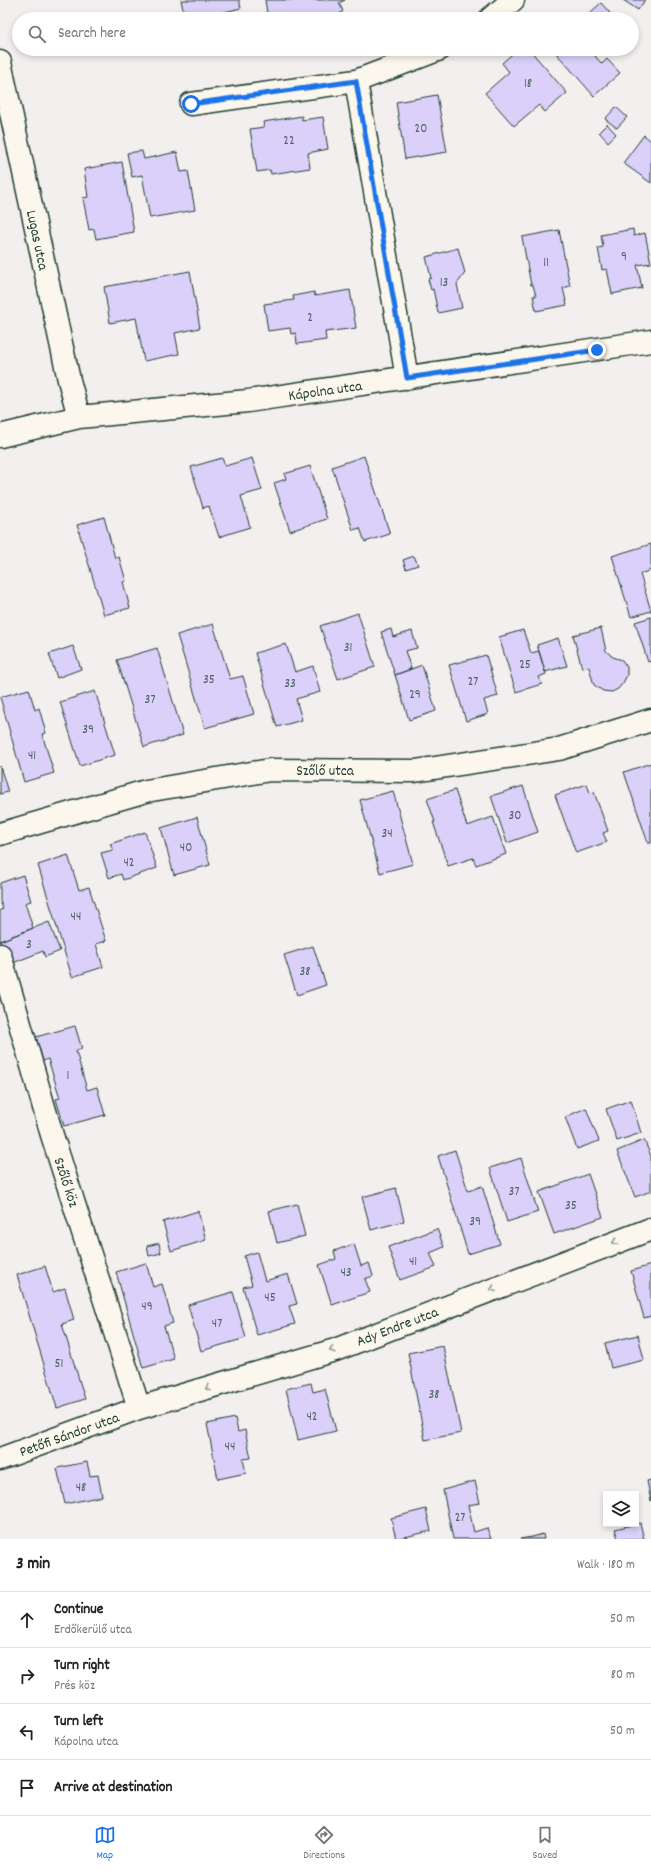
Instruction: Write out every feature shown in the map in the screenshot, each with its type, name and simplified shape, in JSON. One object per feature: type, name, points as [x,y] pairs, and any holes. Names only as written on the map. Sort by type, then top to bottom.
[{"type":"street","points":[[498,12],[513,0]]},
{"type":"street","points":[[191,104],[356,81],[422,56]]},
{"type":"street","name":"Lugas utca","points":[[0,62],[7,130],[79,417]]},
{"type":"street","points":[[356,81],[407,378]]},
{"type":"street","name":"Kápolna utca","points":[[0,436],[79,417],[248,401],[651,341]]},
{"type":"street","name":"Szőlő utca","points":[[0,834],[146,791],[270,770],[415,771],[559,750],[651,720]]},
{"type":"street","name":"Szőlő köz","points":[[0,955],[52,1135],[139,1408]]},
{"type":"street","name":"Ady Endre utca","points":[[139,1408],[335,1350],[651,1229]]},
{"type":"street","name":"Petőfi Sándor utca","points":[[0,1459],[139,1408]]},
{"type":"building","points":[[181,0],[239,0],[241,8],[224,12],[184,12]]},
{"type":"building","points":[[265,0],[345,0],[339,3],[343,11],[342,12],[267,12]]},
{"type":"building","points":[[623,0],[645,0],[638,10]]},
{"type":"building","points":[[601,3],[609,12],[591,12]]},
{"type":"building","points":[[510,56],[535,56],[567,93],[545,112],[539,105],[514,126],[485,93],[509,72],[502,63]]},
{"type":"building","points":[[559,56],[595,56],[602,64],[607,59],[620,73],[594,96]]},
{"type":"building","points":[[437,95],[447,152],[405,159],[396,102]]},
{"type":"building","points":[[616,107],[627,117],[617,128],[605,119]]},
{"type":"building","points":[[302,116],[302,120],[323,117],[328,149],[308,153],[310,168],[271,174],[270,170],[257,172],[250,129],[264,127],[263,122]]},
{"type":"building","points":[[607,124],[616,134],[608,142],[599,132]]},
{"type":"building","points":[[644,135],[651,141],[651,183],[623,163]]},
{"type":"building","points":[[142,151],[144,159],[177,152],[181,172],[188,171],[195,210],[150,218],[142,175],[132,177],[127,153]]},
{"type":"building","points":[[122,162],[134,232],[96,239],[94,229],[89,230],[83,198],[88,197],[84,169]]},
{"type":"building","points":[[633,229],[634,236],[645,233],[651,263],[637,265],[642,288],[612,294],[607,269],[602,270],[598,248],[603,247],[601,235]]},
{"type":"building","points":[[559,230],[570,286],[563,288],[567,305],[536,311],[533,296],[536,296],[533,285],[531,285],[522,237]]},
{"type":"building","points":[[458,248],[465,273],[457,284],[462,308],[438,313],[433,289],[431,290],[428,279],[431,278],[426,257]]},
{"type":"building","points":[[190,271],[200,328],[175,333],[179,354],[144,361],[136,318],[110,323],[104,287]]},
{"type":"building","points":[[350,290],[356,328],[325,332],[326,340],[297,344],[296,333],[291,334],[290,328],[268,331],[264,304],[294,300],[293,296],[314,292],[315,296]]},
{"type":"building","points":[[364,456],[390,534],[365,542],[360,528],[353,530],[332,467]]},
{"type":"building","points":[[222,458],[225,466],[252,458],[262,490],[241,496],[250,527],[219,537],[209,506],[203,508],[191,467]]},
{"type":"building","points":[[310,466],[327,519],[290,531],[274,483],[286,479],[284,474]]},
{"type":"building","points":[[104,517],[115,558],[119,557],[126,581],[123,582],[130,608],[104,615],[77,525]]},
{"type":"building","points":[[651,544],[651,570],[640,574],[651,611],[631,617],[612,556]]},
{"type":"building","points":[[414,556],[418,565],[406,569],[403,560]]},
{"type":"building","points":[[358,613],[375,667],[338,679],[320,626]]},
{"type":"building","points":[[651,617],[651,661],[648,662],[635,622]]},
{"type":"building","points":[[213,624],[230,679],[243,676],[254,714],[205,728],[177,635]]},
{"type":"building","points":[[601,628],[606,651],[613,657],[622,660],[627,667],[627,675],[623,683],[618,689],[612,692],[603,691],[594,685],[589,667],[582,668],[573,635]]},
{"type":"building","points":[[391,629],[393,637],[412,631],[417,648],[405,651],[411,669],[395,675],[381,632]]},
{"type":"building","points":[[523,630],[531,653],[539,651],[546,674],[539,677],[542,684],[516,692],[499,637]]},
{"type":"building","points":[[558,638],[567,666],[545,672],[537,645]]},
{"type":"building","points":[[286,644],[295,672],[313,666],[320,692],[296,699],[302,720],[277,727],[255,653]]},
{"type":"building","points":[[73,646],[81,669],[57,678],[49,654]]},
{"type":"building","points":[[157,648],[183,735],[144,747],[117,660]]},
{"type":"building","points":[[486,655],[498,696],[484,700],[488,714],[466,721],[449,665]]},
{"type":"building","points":[[422,665],[436,711],[409,720],[395,675]]},
{"type":"building","points":[[29,689],[35,710],[39,708],[46,733],[42,734],[54,773],[24,782],[0,697]]},
{"type":"building","points":[[95,691],[115,755],[80,766],[60,702]]},
{"type":"building","points":[[651,763],[651,843],[648,843],[624,772]]},
{"type":"building","points":[[0,766],[8,792],[0,794]]},
{"type":"building","points":[[587,784],[590,793],[594,792],[608,831],[603,833],[607,842],[576,853],[555,795]]},
{"type":"building","points":[[523,786],[538,832],[507,843],[491,796]]},
{"type":"building","points":[[455,790],[467,826],[493,817],[506,854],[476,865],[473,858],[448,866],[427,799]]},
{"type":"building","points":[[393,791],[413,864],[380,873],[360,800]]},
{"type":"building","points":[[197,817],[210,865],[174,875],[161,828]]},
{"type":"building","points":[[145,832],[157,868],[123,880],[121,874],[109,878],[101,853],[113,850],[110,844]]},
{"type":"building","points":[[68,855],[79,890],[89,887],[106,941],[96,944],[103,967],[72,977],[38,865]]},
{"type":"building","points":[[23,875],[31,901],[25,903],[33,928],[0,941],[0,910],[3,909],[0,901],[0,883]]},
{"type":"building","points":[[49,922],[60,951],[45,957],[43,951],[8,965],[0,941]]},
{"type":"building","points":[[313,946],[326,985],[297,995],[284,955]]},
{"type":"building","points":[[75,1026],[82,1049],[76,1051],[87,1090],[97,1087],[105,1115],[64,1126],[56,1099],[60,1098],[48,1059],[43,1061],[36,1037]]},
{"type":"building","points":[[631,1100],[641,1133],[617,1141],[606,1109]]},
{"type":"building","points":[[586,1108],[599,1141],[577,1149],[565,1117]]},
{"type":"building","points":[[644,1140],[651,1156],[651,1191],[635,1197],[617,1151]]},
{"type":"building","points":[[455,1150],[468,1191],[482,1186],[500,1244],[468,1254],[438,1156]]},
{"type":"building","points":[[521,1158],[538,1212],[507,1222],[490,1168]]},
{"type":"building","points":[[588,1174],[603,1217],[554,1234],[539,1192]]},
{"type":"building","points":[[396,1188],[404,1221],[371,1230],[362,1197]]},
{"type":"building","points":[[297,1204],[305,1236],[277,1243],[269,1211]]},
{"type":"building","points":[[198,1211],[206,1240],[171,1251],[163,1222]]},
{"type":"building","points":[[437,1229],[444,1247],[430,1253],[436,1267],[400,1280],[388,1247]]},
{"type":"building","points":[[159,1243],[161,1253],[149,1256],[147,1246]]},
{"type":"building","points":[[354,1244],[361,1266],[369,1263],[373,1276],[365,1279],[370,1292],[332,1305],[319,1265],[336,1259],[334,1251]]},
{"type":"building","points":[[257,1252],[265,1281],[288,1274],[297,1304],[289,1306],[295,1324],[257,1335],[243,1287],[252,1285],[244,1256]]},
{"type":"building","points":[[146,1263],[153,1287],[162,1284],[173,1323],[164,1326],[174,1359],[143,1368],[116,1272]]},
{"type":"building","points":[[651,1265],[651,1316],[644,1318],[631,1271]]},
{"type":"building","points":[[45,1266],[53,1292],[65,1288],[74,1320],[62,1324],[85,1399],[57,1408],[17,1275]]},
{"type":"building","points":[[233,1292],[246,1338],[201,1351],[188,1305]]},
{"type":"building","points":[[638,1335],[644,1360],[611,1368],[605,1343]]},
{"type":"building","points":[[443,1346],[461,1433],[425,1440],[408,1353]]},
{"type":"building","points":[[311,1383],[313,1392],[325,1389],[336,1431],[298,1440],[286,1389]]},
{"type":"building","points":[[235,1418],[238,1432],[245,1430],[251,1458],[243,1459],[246,1473],[218,1479],[207,1424]]},
{"type":"building","points":[[87,1462],[90,1476],[98,1475],[102,1496],[65,1504],[57,1468]]},
{"type":"building","points":[[651,1480],[651,1501],[647,1481]]},
{"type":"building","points":[[475,1481],[480,1503],[468,1505],[474,1532],[487,1528],[491,1539],[453,1539],[443,1490]]},
{"type":"building","points":[[426,1509],[431,1531],[396,1539],[391,1518]]},
{"type":"building","points":[[639,1523],[644,1539],[618,1539],[615,1529],[623,1527],[639,1527]]},
{"type":"building","points":[[543,1534],[544,1539],[520,1539],[532,1537]]},
{"type":"route","points":[[191,104],[356,81],[407,378],[597,350]]}]
